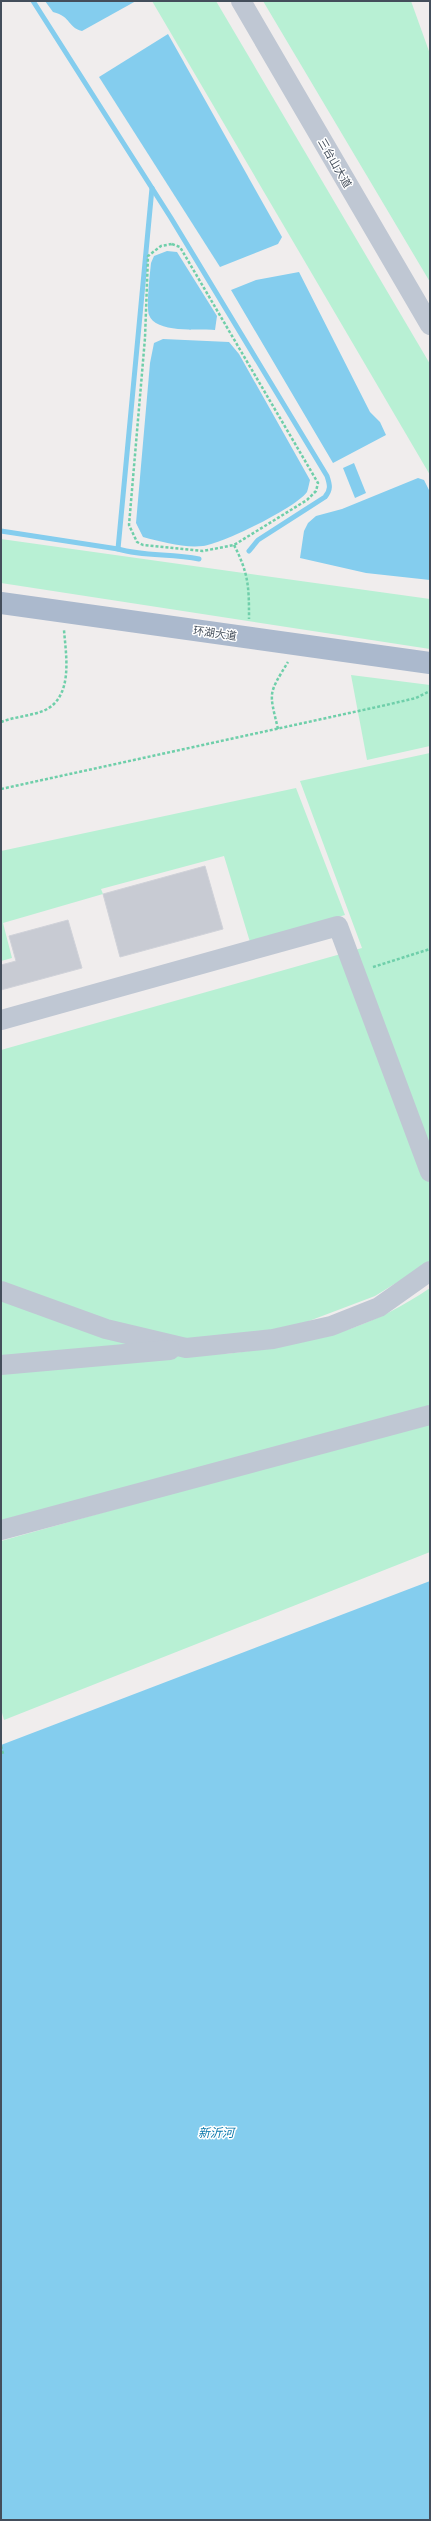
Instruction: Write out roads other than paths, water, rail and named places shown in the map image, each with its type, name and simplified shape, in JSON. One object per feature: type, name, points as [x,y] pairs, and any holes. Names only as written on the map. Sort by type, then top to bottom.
[{"type":"main road","name":"环湖大道","points":[[1,603],[430,663]]},
{"type":"street","name":"三台山大道","points":[[241,1],[430,324]]},
{"type":"street","points":[[1,1020],[338,926],[430,1172]]},
{"type":"street","points":[[1,1365],[273,1340],[331,1326],[379,1307],[430,1271]]},
{"type":"street","points":[[1,1291],[106,1328],[186,1348]]},
{"type":"street","points":[[1,1530],[430,1415]]},
{"type":"water","points":[[45,1],[136,1],[82,31],[74,27],[67,19],[53,12]]},
{"type":"water","points":[[168,34],[282,237],[278,244],[220,267],[99,77]]},
{"type":"water","points":[[167,251],[177,252],[217,316],[215,330],[188,330],[159,325],[153,321],[149,315],[148,298],[151,263],[154,256]]},
{"type":"water","points":[[299,272],[370,412],[380,422],[386,435],[333,463],[231,290],[256,280]]},
{"type":"water","points":[[163,339],[229,342],[239,354],[310,480],[307,492],[300,499],[258,524],[213,544],[203,546],[180,545],[165,543],[143,537],[136,523],[150,363],[154,343]]},
{"type":"water","points":[[354,463],[366,493],[355,498],[343,468]]},
{"type":"water","points":[[418,478],[424,480],[430,492],[430,580],[366,573],[300,558],[304,531],[308,523],[316,516],[342,509]]},
{"type":"water","name":"新沂河","points":[[430,1581],[430,2520],[1,2520],[1,1745]]},
{"type":"waterway","points":[[33,1],[171,218],[327,476],[329,487],[325,497],[258,540],[249,551]]},
{"type":"waterway","points":[[118,549],[152,188]]},
{"type":"waterway","points":[[1,531],[138,553],[199,559]]}]
